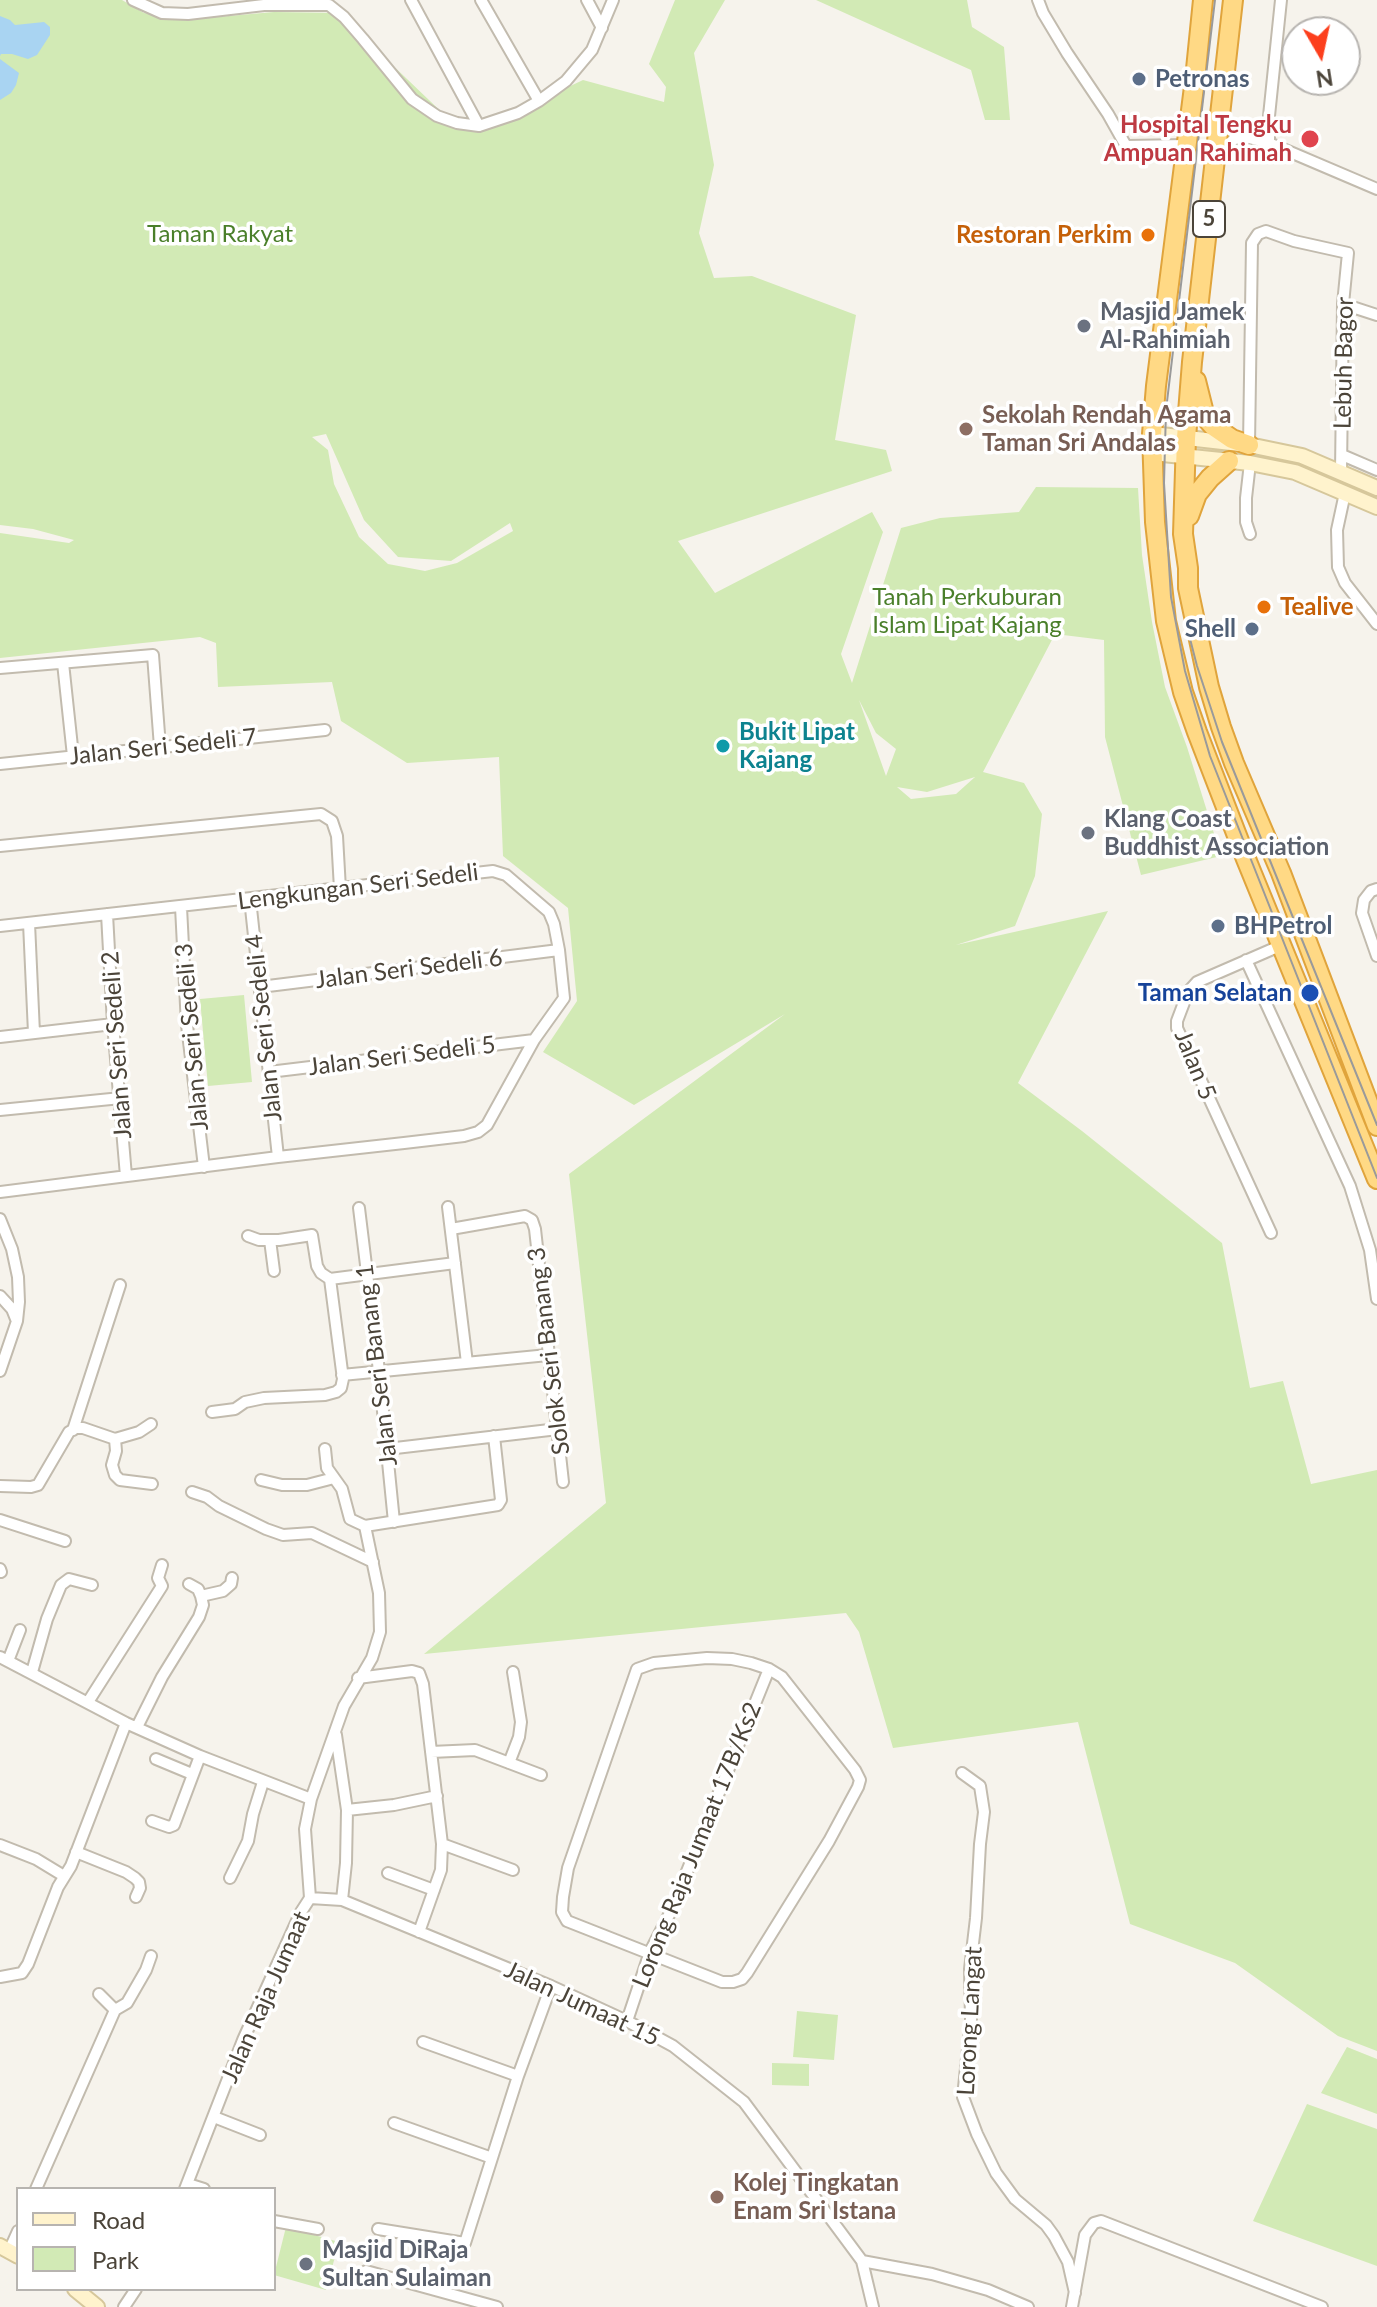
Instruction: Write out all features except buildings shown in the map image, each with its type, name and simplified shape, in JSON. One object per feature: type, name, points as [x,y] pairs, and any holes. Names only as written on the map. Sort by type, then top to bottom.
[{"type":"highway","name":"5","points":[[1203,0],[1152,443],[1155,522],[1166,621],[1183,692],[1217,785],[1377,1179]]},
{"type":"highway","name":"5","points":[[1233,0],[1192,362],[1183,534],[1188,588],[1209,687],[1221,727],[1281,873],[1377,1126]]},
{"type":"highway","points":[[1192,362],[1205,417],[1250,454]]},
{"type":"highway","points":[[1183,534],[1197,494],[1229,461]]},
{"type":"main road","points":[[1152,443],[1250,454],[1302,456],[1377,488]]},
{"type":"main road","points":[[1186,448],[1229,461],[1250,454],[1377,507]]},
{"type":"main road","points":[[77,2291],[97,2307]]},
{"type":"street","points":[[133,0],[147,3],[162,13],[188,14],[264,5],[330,2],[412,99],[437,116],[479,126],[518,113],[566,81],[592,50],[613,0]]},
{"type":"street","points":[[411,0],[479,126]]},
{"type":"street","points":[[481,0],[539,101]]},
{"type":"street","points":[[587,0],[602,28]]},
{"type":"street","points":[[1038,0],[1067,53],[1126,146],[1186,145]]},
{"type":"street","points":[[1269,143],[1281,0]]},
{"type":"street","points":[[1216,159],[1234,139],[1245,137],[1269,143],[1377,189]]},
{"type":"street","name":"Lebuh Bagor","points":[[1250,454],[1252,243],[1258,234],[1266,231],[1294,241],[1348,253],[1343,304],[1341,472]]},
{"type":"street","points":[[1343,304],[1377,315]]},
{"type":"street","points":[[1250,454],[1246,522],[1250,534]]},
{"type":"street","points":[[1342,455],[1377,470]]},
{"type":"street","points":[[1345,493],[1337,530],[1338,567],[1345,583],[1377,624]]},
{"type":"street","points":[[0,668],[153,655],[160,747]]},
{"type":"street","points":[[63,663],[73,756]]},
{"type":"street","name":"Jalan Seri Sedeli 7","points":[[0,764],[325,730]]},
{"type":"street","points":[[0,846],[321,814],[332,821],[337,836],[340,889]]},
{"type":"street","name":"Lengkungan Seri Sedeli","points":[[0,926],[493,871],[506,875],[549,912],[559,950],[564,998],[534,1040],[487,1125],[478,1132],[0,1192]]},
{"type":"street","points":[[1377,889],[1364,900],[1362,913],[1377,956]]},
{"type":"street","name":"Jalan Seri Sedeli 4","points":[[250,899],[278,1157]]},
{"type":"street","name":"Jalan Seri Sedeli 3","points":[[181,907],[187,1025],[204,1167]]},
{"type":"street","name":"Jalan Seri Sedeli 2","points":[[107,914],[126,1176]]},
{"type":"street","points":[[29,923],[34,1033]]},
{"type":"street","name":"Jalan 5","points":[[1271,1233],[1177,1028],[1177,1021],[1192,986],[1203,978],[1282,945]]},
{"type":"street","name":"Jalan Seri Sedeli 6","points":[[260,987],[559,950]]},
{"type":"street","points":[[1246,960],[1350,1186],[1370,1250],[1377,1299]]},
{"type":"street","points":[[0,1037],[113,1024]]},
{"type":"street","name":"Jalan Seri Sedeli 5","points":[[269,1072],[534,1040]]},
{"type":"street","points":[[0,1110],[121,1098]]},
{"type":"street","points":[[448,1207],[467,1363]]},
{"type":"street","name":"Jalan Seri Banang 1","points":[[359,1208],[394,1522]]},
{"type":"street","name":"Solok Seri Banang 3","points":[[451,1229],[525,1216],[532,1220],[563,1482]]},
{"type":"street","points":[[0,1219],[12,1249],[19,1302],[17,1321],[1,1368]]},
{"type":"street","points":[[248,1236],[270,1240],[312,1235],[317,1266],[330,1279],[455,1263]]},
{"type":"street","points":[[270,1240],[274,1271]]},
{"type":"street","points":[[212,1412],[235,1409],[245,1402],[264,1398],[336,1392],[341,1388],[330,1279]]},
{"type":"street","points":[[73,1430],[120,1285]]},
{"type":"street","points":[[0,1296],[12,1309],[17,1321]]},
{"type":"street","points":[[342,1375],[548,1355]]},
{"type":"street","points":[[0,1486],[38,1485],[73,1430],[83,1428],[115,1439],[139,1432],[151,1424]]},
{"type":"street","points":[[387,1449],[558,1429]]},
{"type":"street","points":[[325,1449],[327,1468],[342,1489],[350,1519],[365,1526],[498,1505],[501,1500],[494,1436]]},
{"type":"street","points":[[115,1439],[112,1465],[115,1475],[120,1480],[152,1484]]},
{"type":"street","points":[[261,1480],[282,1485],[307,1485],[334,1478]]},
{"type":"street","points":[[192,1492],[266,1529],[283,1535],[312,1533],[373,1562]]},
{"type":"street","points":[[1,1523],[65,1541]]},
{"type":"street","name":"Jalan Raja Jumaat","points":[[186,2186],[249,2028],[310,1898],[305,1829],[311,1799],[344,1706],[372,1658],[380,1632],[379,1593],[365,1526]]},
{"type":"street","points":[[88,1702],[162,1586],[158,1578],[162,1565]]},
{"type":"street","points":[[201,1596],[223,1591],[231,1584],[232,1578]]},
{"type":"street","points":[[32,1672],[47,1619],[61,1585],[69,1579],[92,1585]]},
{"type":"street","points":[[137,1727],[162,1677],[199,1617],[203,1605],[201,1596],[198,1589],[189,1584]]},
{"type":"street","points":[[20,1630],[4,1659],[137,1727],[197,1765]]},
{"type":"street","points":[[707,1658],[732,1659],[769,1669],[782,1677],[860,1780],[829,1841],[742,1979],[722,1982],[567,1921],[562,1912],[568,1868],[637,1669],[654,1663],[707,1658]]},
{"type":"street","name":"Lorong Raja Jumaat 17B/Ks2","points":[[627,2021],[650,1952],[671,1911],[769,1669]]},
{"type":"street","points":[[358,1678],[404,1671],[419,1673],[423,1684],[442,1844],[441,1870],[419,1932]]},
{"type":"street","points":[[509,1763],[521,1722],[513,1672]]},
{"type":"street","points":[[0,1977],[22,1973],[28,1964],[126,1723]]},
{"type":"street","name":"Jalan Raja Jumaat","points":[[336,1732],[347,1810],[342,1900]]},
{"type":"street","points":[[431,1752],[475,1750],[541,1775]]},
{"type":"street","points":[[156,1759],[197,1765],[311,1799]]},
{"type":"street","points":[[152,1821],[169,1827],[174,1825],[197,1765]]},
{"type":"street","name":"Lorong Langat","points":[[962,1773],[980,1786],[984,1812],[970,1969],[971,2020],[963,2097],[996,2173],[1015,2199],[1046,2225],[1054,2236],[1068,2262],[1075,2293]]},
{"type":"street","points":[[230,1878],[248,1841],[266,1786]]},
{"type":"street","points":[[347,1810],[437,1796]]},
{"type":"street","points":[[442,1844],[513,1870]]},
{"type":"street","points":[[0,1845],[36,1859],[64,1876]]},
{"type":"street","points":[[76,1852],[135,1878],[140,1888],[136,1897]]},
{"type":"street","points":[[388,1873],[434,1890]]},
{"type":"street","name":"Jalan Jumaat 15","points":[[310,1898],[342,1900],[551,1986],[673,2046],[744,2102],[862,2261],[873,2307]]},
{"type":"street","points":[[37,2187],[115,2010],[127,2003],[151,1956]]},
{"type":"street","points":[[378,2229],[465,2243],[518,2076],[551,1986]]},
{"type":"street","points":[[99,1994],[115,2010]]},
{"type":"street","points":[[423,2042],[518,2076]]},
{"type":"street","points":[[214,2117],[260,2135]]},
{"type":"street","points":[[394,2123],[492,2158]]},
{"type":"street","points":[[276,2221],[318,2229]]},
{"type":"street","name":"Lorong Langat","points":[[1072,2307],[1085,2235],[1094,2223],[1101,2221],[1322,2307]]},
{"type":"street","points":[[862,2261],[903,2267],[963,2282],[1028,2307]]},
{"type":"street","points":[[366,2271],[497,2307]]},
{"type":"green space","points":[[0,0],[122,0],[144,13],[194,19],[274,12],[338,13],[453,123],[497,121],[583,80],[664,102],[666,87],[649,64],[675,0],[725,0],[694,53],[714,165],[699,233],[714,278],[752,276],[856,315],[835,440],[886,450],[892,471],[678,541],[715,593],[872,512],[883,532],[841,654],[852,683],[901,528],[940,518],[1019,512],[1036,487],[1138,488],[1142,555],[1165,687],[1221,856],[1141,875],[1105,737],[1104,640],[1055,634],[983,772],[1024,783],[1042,814],[1035,876],[1015,926],[956,945],[1108,911],[1018,1083],[1222,1243],[1250,1388],[1283,1381],[1311,1484],[1377,1470],[1377,2051],[1338,2036],[1235,1963],[1130,1924],[1078,1722],[893,1748],[859,1632],[846,1613],[424,1654],[606,1503],[569,1174],[785,1014],[634,1105],[543,1052],[577,1001],[568,908],[503,856],[499,757],[407,763],[341,721],[332,682],[218,687],[216,643],[200,637],[0,658],[0,533],[69,543],[74,540],[33,529],[0,525]],"holes":[[[326,434],[364,520],[398,557],[451,561],[510,523],[513,531],[457,563],[425,571],[388,564],[359,537],[334,484],[328,450],[312,437]],[[859,700],[876,733],[896,749],[886,776]],[[975,777],[956,794],[911,799],[897,787],[927,792]]]},
{"type":"green space","points":[[816,0],[967,0],[972,27],[1004,47],[1010,120],[985,120],[971,70]]},
{"type":"green space","points":[[244,995],[252,1082],[208,1086],[200,999]]},
{"type":"green space","points":[[797,2011],[838,2015],[834,2060],[793,2057]]},
{"type":"green space","points":[[1347,2047],[1377,2059],[1377,2114],[1321,2093]]},
{"type":"green space","points":[[772,2063],[809,2064],[809,2086],[772,2085]]},
{"type":"green space","points":[[1307,2104],[1377,2129],[1377,2266],[1253,2221]]},
{"type":"green space","points":[[286,2227],[339,2242],[326,2290],[276,2276]]},
{"type":"water","points":[[0,16],[15,25],[44,22],[50,27],[50,35],[37,55],[28,59],[12,54],[0,56]]},
{"type":"water","points":[[0,59],[19,73],[11,93],[0,100]]},
{"type":"tram line","points":[[1215,0],[1166,410],[1164,483],[1171,597],[1185,671],[1210,756],[1377,1178]]},
{"type":"tram line","points":[[1188,631],[1222,742],[1377,1125]]},
{"type":"place","name":"Petronas","points":[[1139,79]]},
{"type":"place","name":"Hospital Tengku Ampuan Rahimah","points":[[1310,139]]},
{"type":"place","name":"Restoran Perkim","points":[[1148,235]]},
{"type":"place","name":"Masjid Jamek Al-Rahimiah","points":[[1084,326]]},
{"type":"place","name":"Sekolah Rendah Agama Taman Sri Andalas","points":[[966,429]]},
{"type":"place","name":"Tealive","points":[[1264,607]]},
{"type":"place","name":"Shell","points":[[1252,629]]},
{"type":"place","name":"Bukit Lipat Kajang","points":[[723,746]]},
{"type":"place","name":"Klang Coast Buddhist Association","points":[[1088,833]]},
{"type":"place","name":"BHPetrol","points":[[1218,926]]},
{"type":"place","name":"Taman Selatan","points":[[1310,993]]},
{"type":"place","name":"Kolej Tingkatan Enam Sri Istana","points":[[717,2197]]},
{"type":"place","name":"Masjid DiRaja Sultan Sulaiman","points":[[306,2264]]},
{"type":"park label","name":"Taman Rakyat","points":[[220,234]]},
{"type":"park label","name":"Tanah Perkuburan Islam Lipat Kajang","points":[[967,611]]}]
